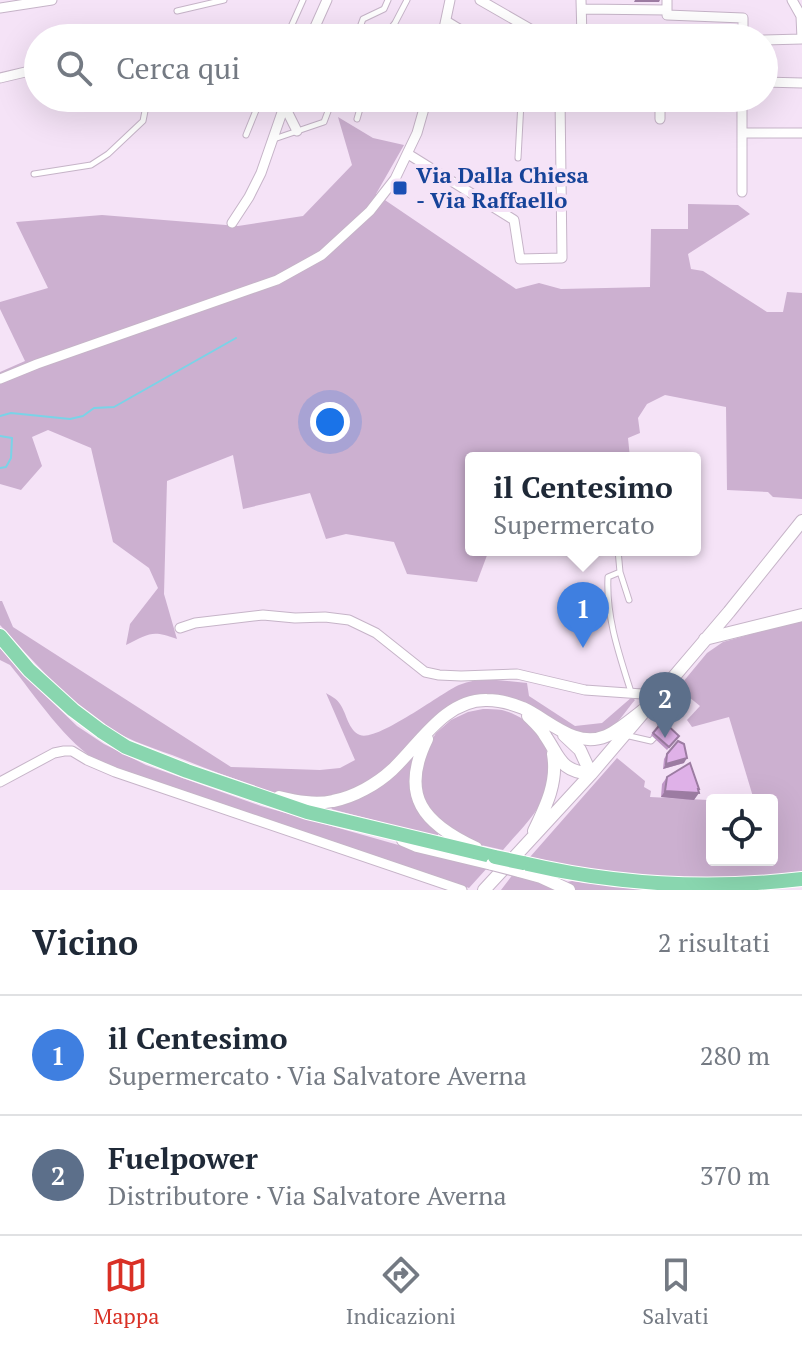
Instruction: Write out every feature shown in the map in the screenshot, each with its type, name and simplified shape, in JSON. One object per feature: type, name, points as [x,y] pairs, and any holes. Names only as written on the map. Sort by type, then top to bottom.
[{"type":"main road","points":[[484,890],[591,774],[802,521]]},
{"type":"main road","points":[[705,639],[802,615]]},
{"type":"main road","points":[[0,636],[29,670],[73,710],[126,747],[307,812],[507,864],[571,875],[664,887],[744,888],[802,879]]},
{"type":"main road","points":[[146,756],[165,758],[270,795],[304,802],[333,801],[358,793],[384,777],[457,708],[489,700],[523,708],[556,729],[580,750],[591,774]]},
{"type":"main road","points":[[516,706],[548,738],[554,757],[552,789],[530,841]]},
{"type":"main road","points":[[556,729],[580,738],[596,739],[608,735],[646,708]]},
{"type":"main road","points":[[435,726],[420,754],[415,775],[417,794],[428,817],[457,839],[569,890]]},
{"type":"main road","points":[[551,747],[558,759],[569,768],[591,774]]},
{"type":"main road","points":[[491,890],[507,864]]},
{"type":"main road","points":[[752,890],[768,885]]},
{"type":"street","points":[[0,8],[52,0]]},
{"type":"street","points":[[316,24],[327,0]]},
{"type":"street","points":[[445,24],[450,0]]},
{"type":"street","points":[[480,0],[522,24]]},
{"type":"street","points":[[778,40],[802,39],[801,16],[792,0]]},
{"type":"street","points":[[582,4],[667,5],[667,15],[743,18],[743,24]]},
{"type":"street","points":[[446,21],[451,24]]},
{"type":"street","points":[[0,78],[24,72]]},
{"type":"street","points":[[778,82],[802,83]]},
{"type":"street","points":[[232,223],[249,197],[283,112]]},
{"type":"street","points":[[290,112],[297,131]]},
{"type":"street","points":[[0,379],[277,280],[322,255],[370,211],[395,179],[417,133],[423,112]]},
{"type":"street","points":[[408,154],[514,220],[520,259],[562,258],[559,112]]},
{"type":"street","points":[[660,112],[660,119]]},
{"type":"street","points":[[742,112],[742,192]]},
{"type":"street","points":[[742,133],[802,133]]},
{"type":"street","points":[[180,628],[195,623],[263,615],[349,620],[376,633],[425,672],[461,676],[517,674],[585,690],[655,697]]},
{"type":"street","points":[[0,782],[54,753],[72,751],[115,772],[462,890]]},
{"type":"lane","points":[[177,11],[224,0]]},
{"type":"lane","points":[[292,24],[303,0]]},
{"type":"lane","points":[[361,24],[363,19],[384,9],[388,0]]},
{"type":"lane","points":[[394,24],[407,0]]},
{"type":"lane","points":[[34,174],[91,165],[108,154],[143,121],[145,112]]},
{"type":"lane","points":[[246,135],[255,112]]},
{"type":"lane","points":[[274,139],[324,122],[328,112]]},
{"type":"lane","points":[[357,119],[359,112]]},
{"type":"lane","points":[[518,158],[520,112]]},
{"type":"lane","points":[[619,556],[629,600]]},
{"type":"lane","points":[[620,572],[608,577],[607,597],[616,644],[631,693]]},
{"type":"lane","points":[[624,735],[651,741],[662,730],[655,697]]},
{"type":"shaded area","points":[[338,117],[373,138],[404,145],[376,194],[516,289],[539,283],[561,289],[650,287],[651,229],[688,229],[688,204],[738,205],[750,214],[688,254],[691,269],[703,271],[767,312],[783,312],[787,292],[802,293],[802,499],[773,497],[768,492],[727,490],[726,407],[665,395],[647,404],[638,418],[640,433],[628,438],[629,452],[465,452],[465,556],[487,556],[477,582],[407,574],[394,542],[346,534],[326,539],[310,493],[243,509],[233,455],[167,481],[164,594],[177,639],[151,634],[126,645],[130,624],[158,588],[149,568],[113,542],[91,448],[48,430],[32,437],[42,466],[21,490],[0,484],[0,372],[25,361],[0,309],[0,302],[48,288],[16,222],[102,215],[238,226],[303,216],[352,165]]},
{"type":"shaded area","points":[[0,601],[13,627],[231,767],[320,770],[340,768],[355,760],[326,693],[339,702],[350,726],[360,735],[380,731],[459,685],[476,681],[527,683],[529,696],[575,726],[602,723],[632,697],[635,700],[611,728],[587,735],[563,727],[509,697],[491,694],[467,698],[455,702],[436,716],[398,758],[362,786],[330,797],[298,798],[218,773],[108,728],[60,688],[0,625]]},
{"type":"shaded area","points":[[802,620],[802,872],[751,881],[624,877],[530,857],[617,758],[645,781],[644,787],[651,791],[650,797],[706,800],[706,866],[778,866],[778,794],[752,794],[729,717],[692,727],[687,720],[700,706],[678,688],[707,653],[723,642]]},
{"type":"shaded area","points":[[0,648],[77,726],[146,765],[261,806],[488,867],[469,888],[100,762],[64,732],[10,665],[0,660]]},
{"type":"shaded area","points":[[483,709],[502,710],[526,722],[543,742],[550,767],[549,781],[541,802],[503,850],[463,838],[430,814],[419,788],[425,751],[436,733],[451,720]]},
{"type":"shaded area","points":[[414,754],[424,819],[438,833],[438,837],[331,809]]},
{"type":"shaded area","points":[[514,873],[561,890],[501,890]]},
{"type":"shaded area","points":[[567,882],[647,890],[576,890]]},
{"type":"building","points":[[663,721],[679,736],[669,747],[653,733]]},
{"type":"building","points":[[678,741],[684,744],[687,758],[666,764],[667,754]]},
{"type":"building","points":[[690,763],[699,793],[665,791],[667,777]]},
{"type":"waterway","points":[[0,416],[11,413],[70,419],[83,416],[94,408],[114,407],[236,338]]},
{"type":"waterway","points":[[0,436],[12,438],[11,458],[6,467],[0,468]]},
{"type":"place","name":"Via Dalla Chiesa - Via Raffaello","points":[[400,188]]},
{"type":"place","name":"il Centesimo","points":[[583,648]]},
{"type":"place","name":"Fuelpower","points":[[665,738]]}]
